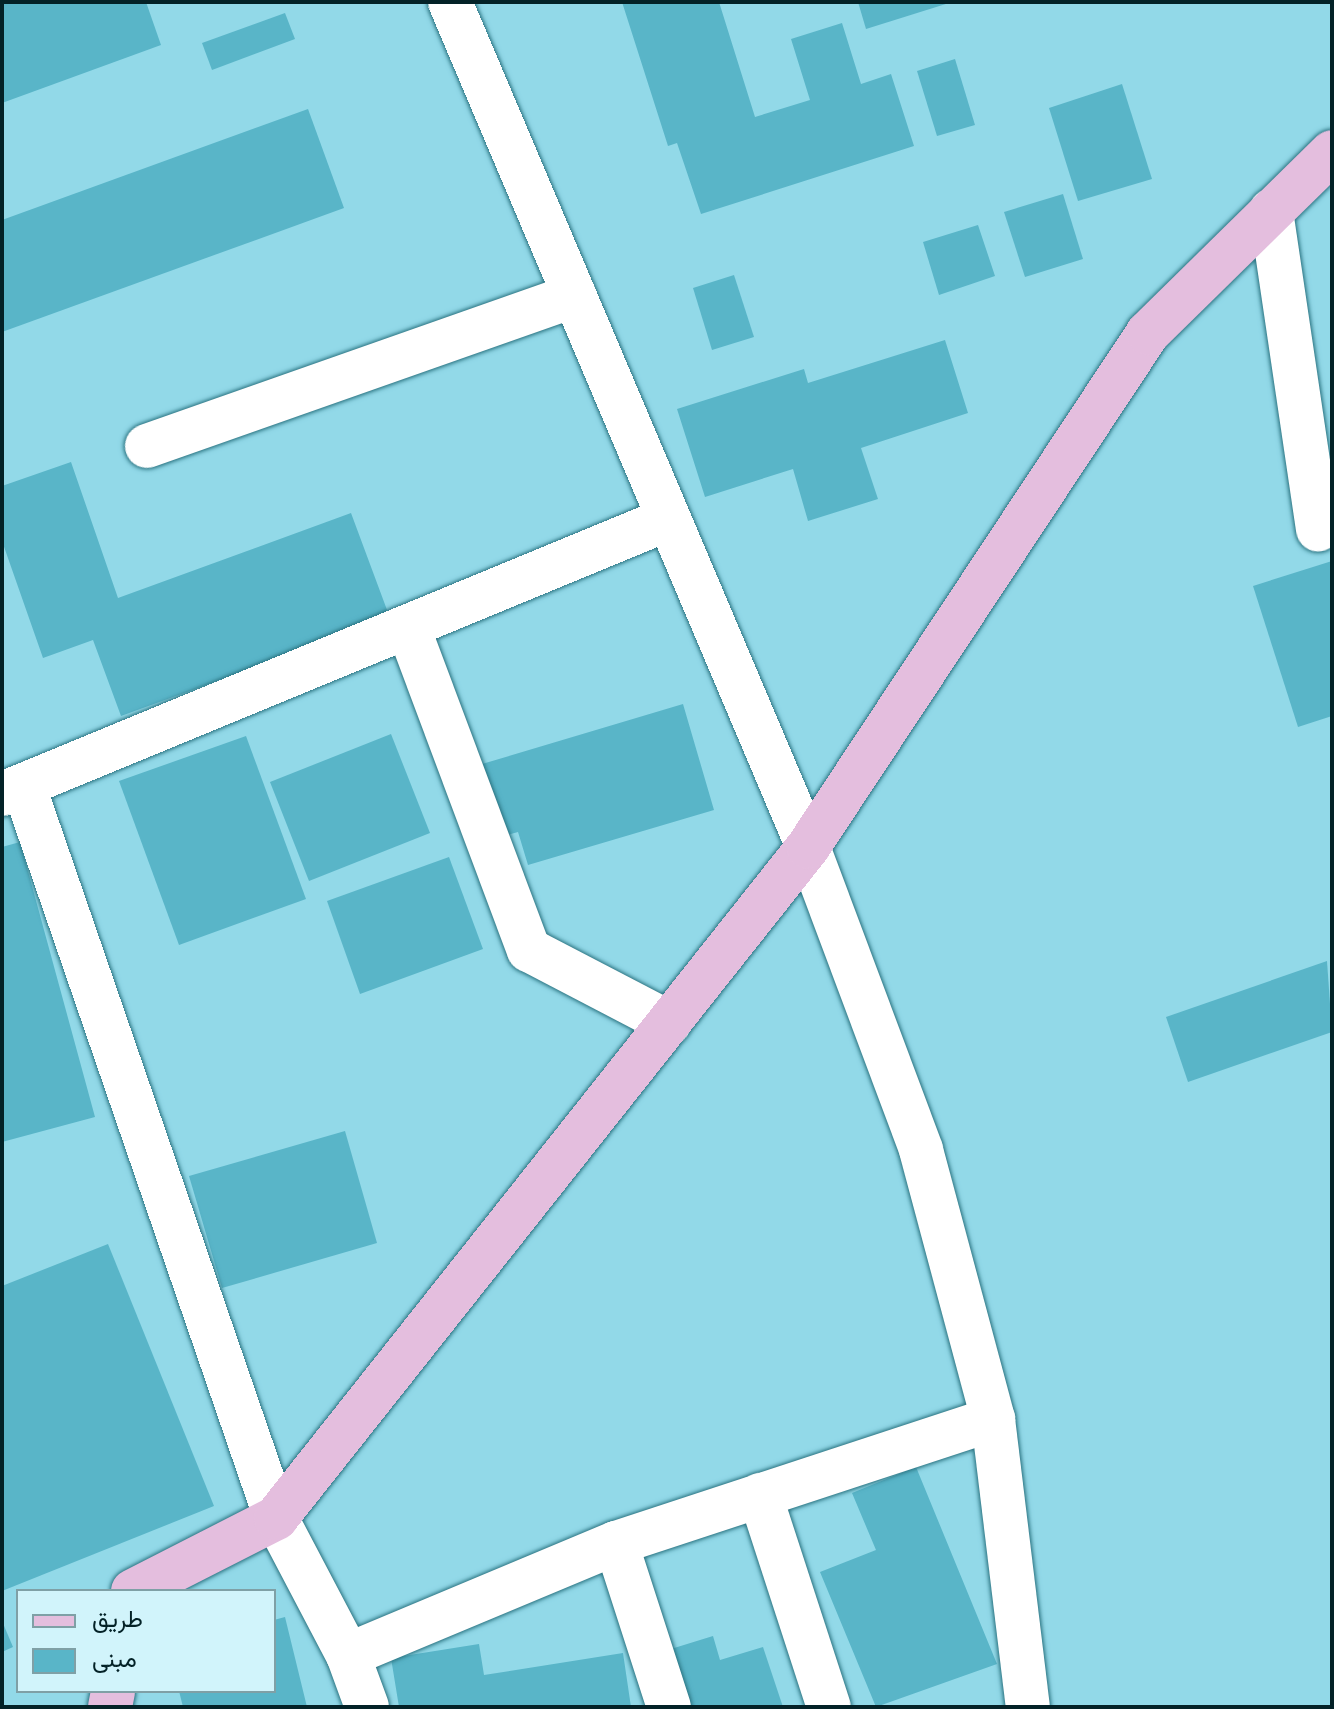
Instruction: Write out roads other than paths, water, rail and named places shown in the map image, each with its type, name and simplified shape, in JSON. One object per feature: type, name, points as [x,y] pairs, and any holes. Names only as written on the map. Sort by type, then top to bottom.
[{"type":"main road","points":[[137,1589],[276,1518],[808,847],[1148,333],[1332,152]]},
{"type":"street","points":[[450,2],[808,847],[921,1150],[993,1419],[1028,1707]]},
{"type":"street","points":[[1271,211],[1318,530]]},
{"type":"street","points":[[147,446],[574,296]]},
{"type":"street","points":[[367,1707],[348,1655],[276,1518],[13,790],[668,519]]},
{"type":"street","points":[[408,627],[529,950],[669,1023]]},
{"type":"street","points":[[348,1655],[616,1543],[993,1419]]},
{"type":"street","points":[[760,1495],[829,1707]]},
{"type":"street","points":[[616,1543],[669,1707]]}]
